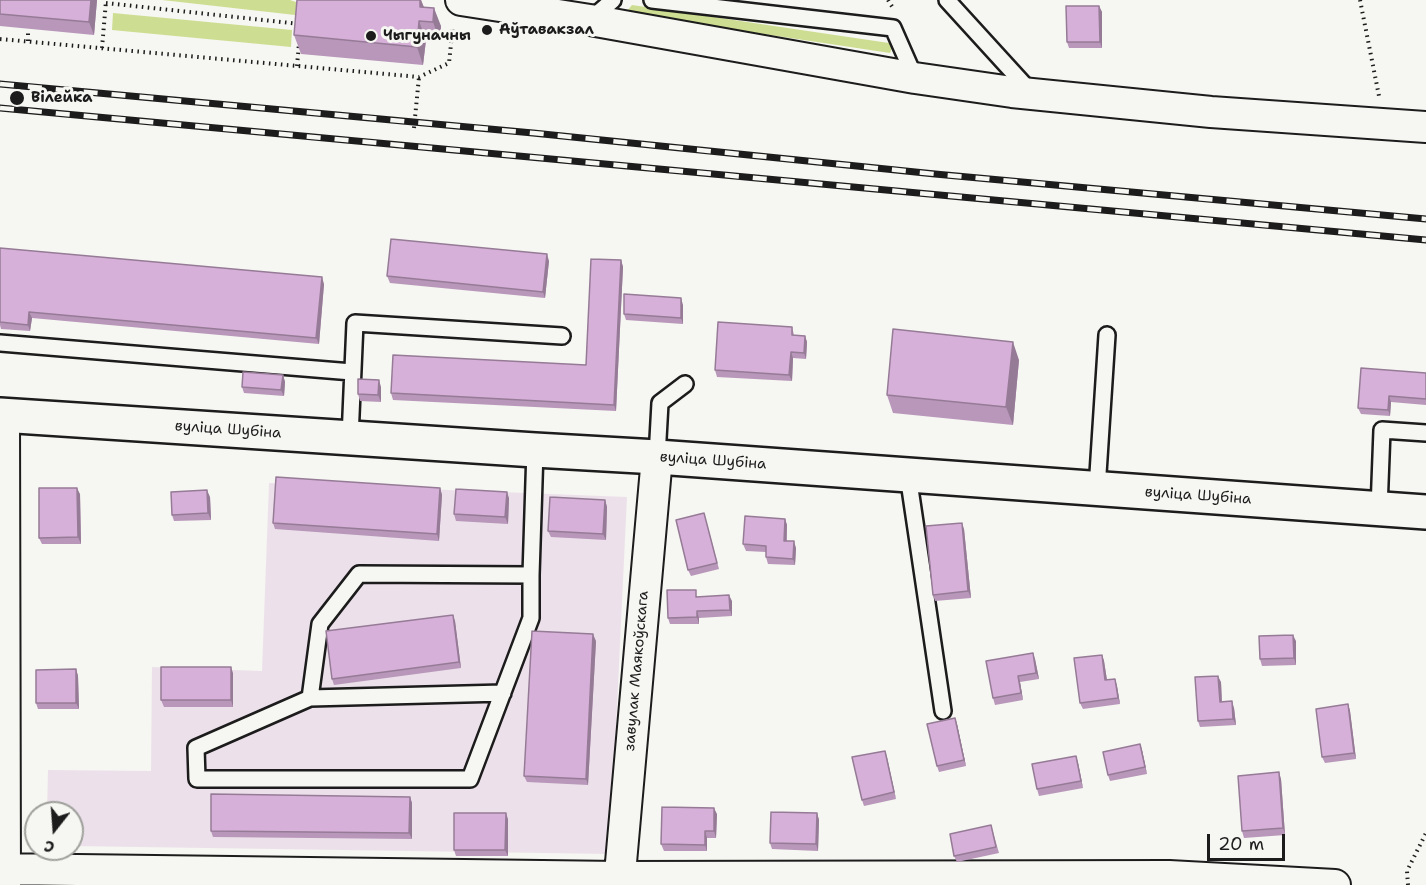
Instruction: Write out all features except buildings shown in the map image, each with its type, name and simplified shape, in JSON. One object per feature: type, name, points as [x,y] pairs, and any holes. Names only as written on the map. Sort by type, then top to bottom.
[{"type":"street","points":[[458,9],[590,20],[915,78],[1032,94],[1211,111],[1426,127]]},
{"type":"street","points":[[2,415],[4,874],[619,881],[1168,881],[1335,885]]},
{"type":"street","name":"вуліца Шубіна","points":[[2,415],[657,457],[1426,512]]},
{"type":"street","name":"завулак Маякоўскага","points":[[619,881],[657,457]]},
{"type":"lane","points":[[590,20],[613,0]]},
{"type":"lane","points":[[652,0],[893,28],[915,78]]},
{"type":"lane","points":[[947,0],[1032,94]]},
{"type":"lane","points":[[350,438],[355,323],[562,336]]},
{"type":"lane","points":[[1097,489],[1107,335]]},
{"type":"lane","points":[[0,343],[352,372]]},
{"type":"lane","points":[[657,457],[660,403],[685,384]]},
{"type":"lane","points":[[1379,509],[1382,430],[1426,434]]},
{"type":"lane","points":[[503,693],[310,698],[196,748],[197,779],[470,779],[503,693],[531,618],[536,450]]},
{"type":"lane","points":[[908,475],[943,711]]},
{"type":"lane","points":[[310,698],[320,624],[359,574],[531,575]]},
{"type":"path","points":[[1360,0],[1380,100]]},
{"type":"path","points":[[102,48],[106,1],[300,24],[297,66]]},
{"type":"path","points":[[0,39],[419,77],[449,63],[458,9]]},
{"type":"path","points":[[28,29],[28,41]]},
{"type":"path","points":[[441,33],[452,35]]},
{"type":"path","points":[[414,128],[419,77]]},
{"type":"path","points":[[1408,885],[1407,871],[1426,832]]},
{"type":"shaded area","points":[[269,483],[627,497],[610,854],[84,846],[84,801],[47,801],[48,770],[151,771],[152,667],[262,671]]},
{"type":"green space","points":[[162,0],[290,0],[305,5],[304,16]]},
{"type":"green space","points":[[632,5],[889,43],[892,48],[890,53],[631,14],[627,11]]},
{"type":"green space","points":[[113,13],[292,30],[291,47],[112,30]]},
{"type":"railway","points":[[0,84],[1426,219]]},
{"type":"railway","points":[[0,108],[1426,240]]},
{"type":"place","name":"Аўтавакзал","points":[[487,30]]},
{"type":"place","name":"Чыгуначны","points":[[371,36]]},
{"type":"place","name":"Вілейка","points":[[17,98]]}]
